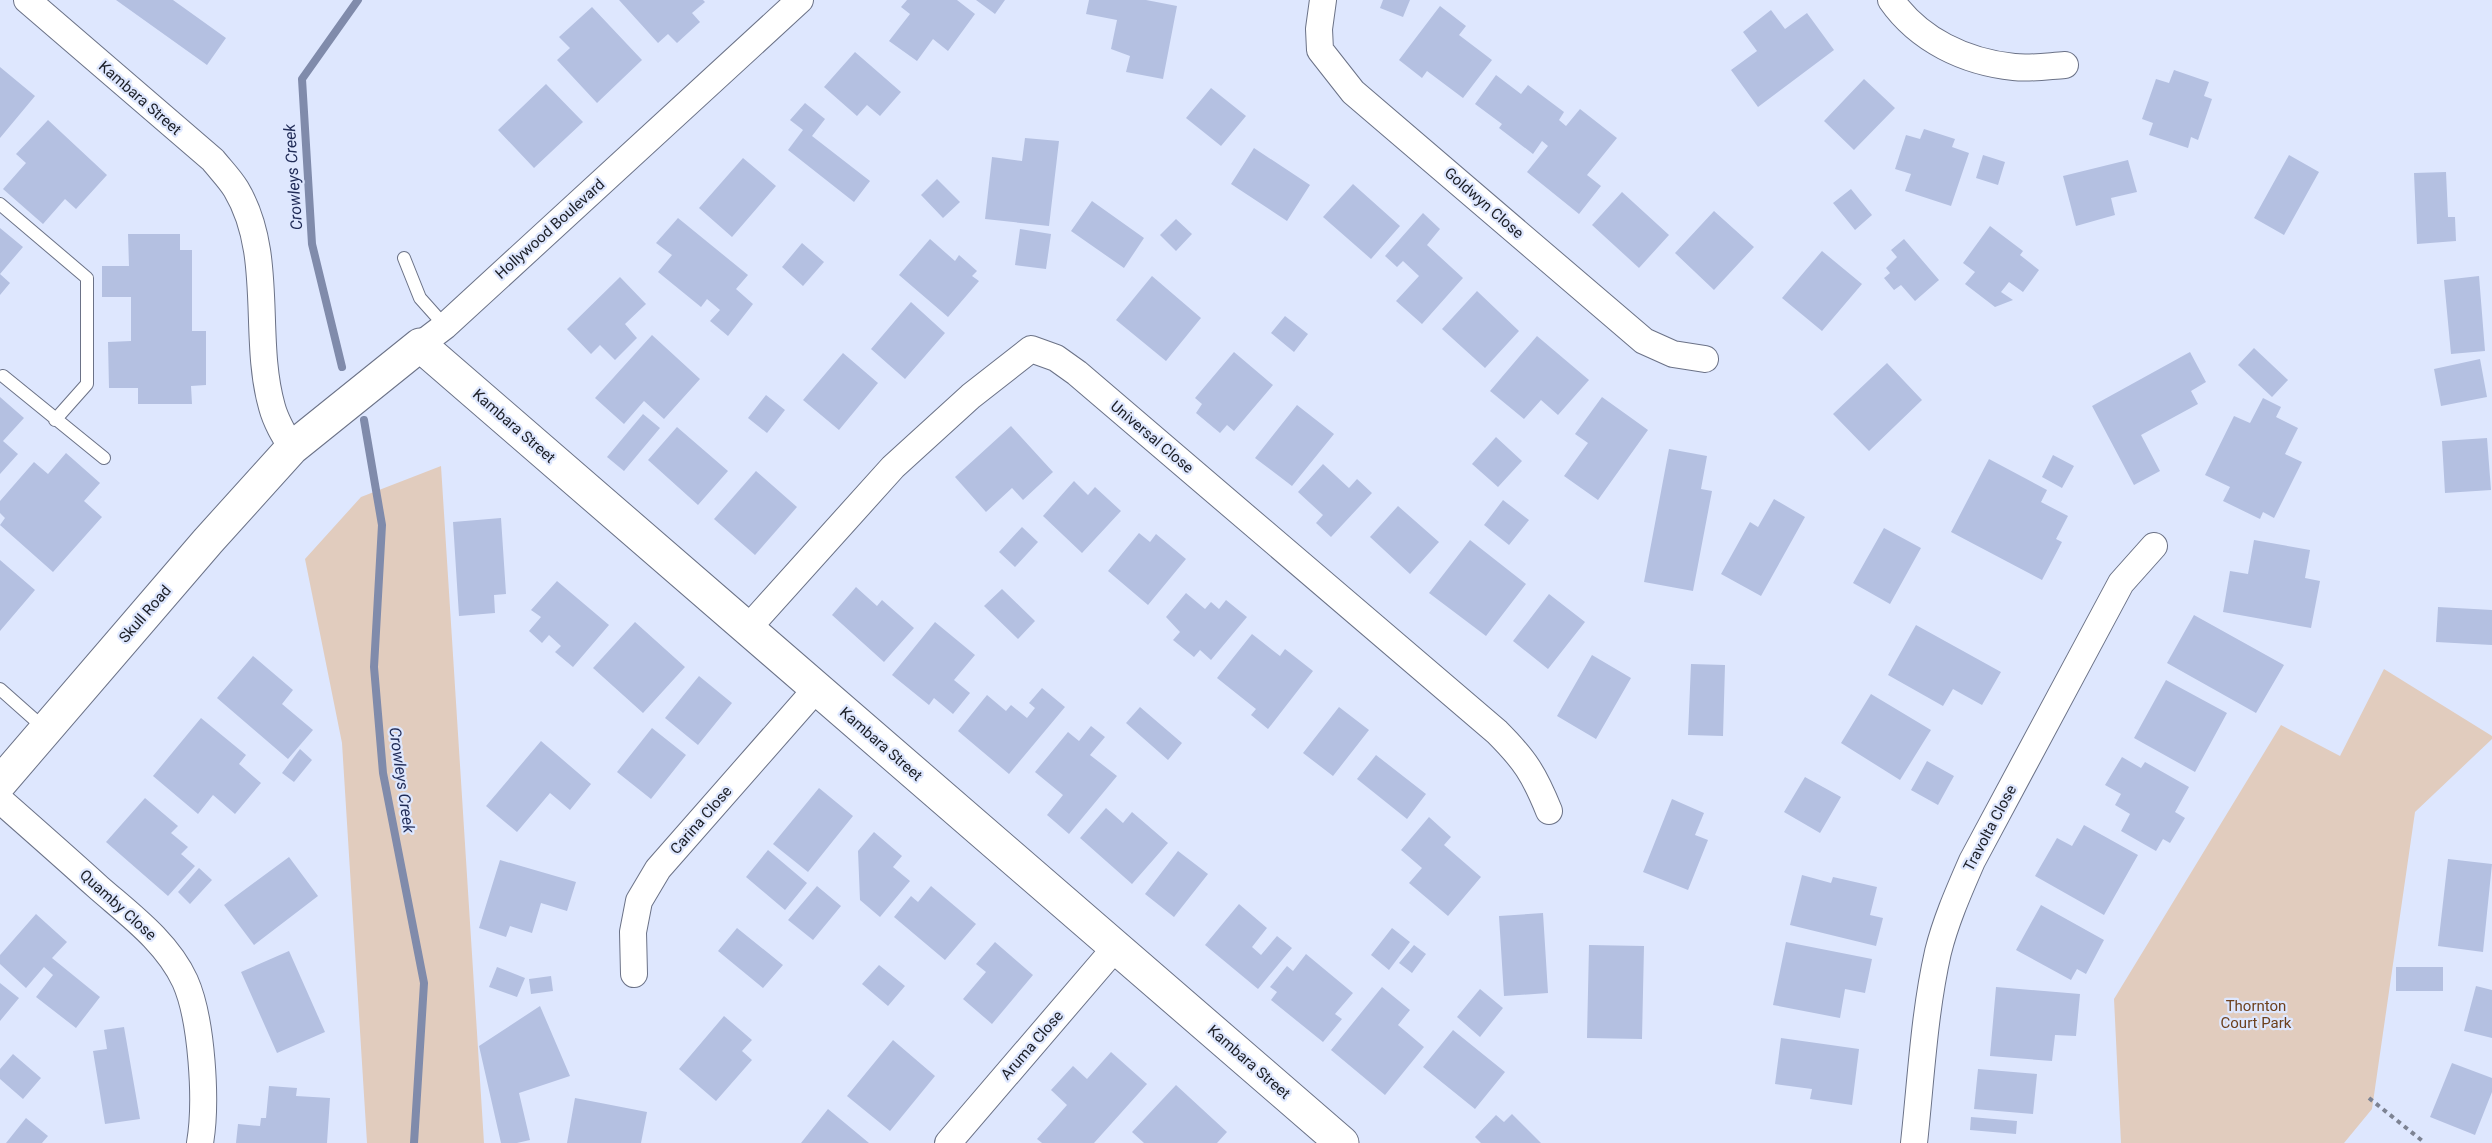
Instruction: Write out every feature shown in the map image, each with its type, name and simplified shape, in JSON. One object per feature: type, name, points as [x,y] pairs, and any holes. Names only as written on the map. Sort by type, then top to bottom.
[{"type":"street","name":"Kambara Street","points":[[27,0],[213,160],[236,189],[250,222],[258,260],[265,372],[271,406],[278,426],[292,448]]},
{"type":"street","name":"Hollywood Boulevard","points":[[292,448],[433,335],[800,0]]},
{"type":"street","name":"Goldwyn Close","points":[[1323,0],[1319,29],[1320,50],[1353,92],[1644,341],[1673,354],[1705,359]]},
{"type":"street","points":[[1891,0],[1902,15],[1939,46],[1949,50],[1978,60],[2015,67],[2065,66]]},
{"type":"street","name":"Kambara Street","points":[[433,335],[748,628],[1342,1143]]},
{"type":"street","name":"Universal Close","points":[[748,628],[893,466],[962,403],[1030,350],[1056,358],[1077,373],[1497,732],[1518,752],[1534,775],[1549,811]]},
{"type":"street","name":"Skull Road","points":[[0,783],[215,533],[292,448]]},
{"type":"street","name":"Travolta Close","points":[[1914,1143],[1930,989],[1939,949],[1954,901],[1972,861],[2121,583],[2154,546]]},
{"type":"street","name":"Carina Close","points":[[634,974],[633,932],[639,901],[657,869],[817,688]]},
{"type":"street","name":"Quamby Close","points":[[0,800],[159,941],[185,981],[196,1026],[203,1082],[203,1125],[200,1143]]},
{"type":"street","name":"Aruma Close","points":[[948,1143],[1116,948]]},
{"type":"lane","points":[[0,204],[87,278],[87,384],[55,420]]},
{"type":"lane","points":[[404,258],[433,335]]},
{"type":"lane","points":[[3,376],[104,458]]},
{"type":"lane","points":[[0,689],[46,730]]},
{"type":"path","points":[[2369,1098],[2425,1143]]},
{"type":"green space","points":[[441,466],[484,1143],[367,1143],[342,743],[305,559],[361,497]]},
{"type":"green space","name":"Thornton Court Park","points":[[2384,669],[2492,736],[2492,739],[2415,812],[2372,1109],[2344,1143],[2121,1143],[2114,999],[2281,725],[2340,756]]},
{"type":"building","points":[[116,0],[173,0],[226,38],[207,65]]},
{"type":"building","points":[[619,0],[703,0],[705,2],[692,13],[700,22],[677,43],[668,34],[658,43]]},
{"type":"building","points":[[907,0],[957,0],[975,14],[948,51],[933,39],[917,61],[889,41],[910,14],[901,7]]},
{"type":"building","points":[[976,0],[1005,0],[995,14]]},
{"type":"building","points":[[1089,0],[1146,0],[1177,6],[1163,79],[1126,72],[1130,56],[1111,49],[1117,20],[1086,14]]},
{"type":"building","points":[[1383,0],[1410,0],[1403,17],[1380,8]]},
{"type":"building","points":[[1440,6],[1466,26],[1459,35],[1492,60],[1463,98],[1427,71],[1422,78],[1399,60]]},
{"type":"building","points":[[592,7],[642,60],[597,103],[557,60],[570,48],[559,37]]},
{"type":"building","points":[[1771,10],[1785,29],[1807,13],[1834,50],[1758,107],[1731,70],[1757,51],[1743,32]]},
{"type":"building","points":[[855,52],[901,92],[880,116],[867,105],[857,116],[824,87]]},
{"type":"building","points":[[0,67],[35,96],[0,138]]},
{"type":"building","points":[[2174,70],[2209,82],[2204,96],[2212,99],[2198,140],[2191,137],[2188,148],[2149,135],[2153,123],[2142,119],[2156,79],[2169,83]]},
{"type":"building","points":[[1496,75],[1521,94],[1528,85],[1564,112],[1559,120],[1566,126],[1580,109],[1617,138],[1587,175],[1601,186],[1579,214],[1527,172],[1548,146],[1542,141],[1533,154],[1499,128],[1502,124],[1475,104]]},
{"type":"building","points":[[1864,79],[1895,108],[1854,150],[1824,121]]},
{"type":"building","points":[[546,84],[583,122],[534,168],[498,130]]},
{"type":"building","points":[[1211,88],[1246,116],[1221,146],[1186,118]]},
{"type":"building","points":[[805,103],[825,119],[812,136],[870,181],[854,202],[788,150],[803,130],[790,120]]},
{"type":"building","points":[[48,120],[107,175],[76,209],[65,199],[43,224],[3,189],[26,163],[16,154]]},
{"type":"building","points":[[1924,129],[1955,139],[1952,147],[1969,153],[1951,206],[1905,191],[1911,174],[1895,169],[1906,135],[1920,139]]},
{"type":"building","points":[[1025,138],[1059,141],[1049,226],[985,219],[992,157],[1022,161]]},
{"type":"building","points":[[1254,148],[1310,185],[1287,221],[1231,184]]},
{"type":"building","points":[[1983,155],[2005,162],[1998,185],[1976,178]]},
{"type":"building","points":[[2289,155],[2319,172],[2284,235],[2254,218]]},
{"type":"building","points":[[743,158],[776,186],[732,237],[699,208]]},
{"type":"building","points":[[2128,160],[2137,192],[2111,198],[2115,215],[2076,226],[2063,176]]},
{"type":"building","points":[[2446,172],[2448,217],[2455,217],[2456,241],[2417,244],[2414,173]]},
{"type":"building","points":[[937,179],[960,202],[943,218],[921,195]]},
{"type":"building","points":[[1353,184],[1400,226],[1371,259],[1323,217]]},
{"type":"building","points":[[1851,189],[1872,215],[1855,230],[1833,203]]},
{"type":"building","points":[[1622,192],[1669,235],[1639,268],[1592,225]]},
{"type":"building","points":[[1092,201],[1144,238],[1124,268],[1071,231]]},
{"type":"building","points":[[1714,211],[1754,247],[1714,290],[1675,253]]},
{"type":"building","points":[[1423,213],[1440,229],[1427,245],[1463,278],[1422,324],[1396,301],[1419,276],[1403,261],[1397,267],[1385,256]]},
{"type":"building","points":[[678,218],[748,275],[736,289],[753,304],[728,336],[710,321],[720,310],[707,299],[701,307],[658,272],[672,255],[656,243]]},
{"type":"building","points":[[1176,219],[1192,234],[1176,251],[1160,235]]},
{"type":"building","points":[[1990,226],[2023,251],[2020,255],[2039,270],[2023,292],[2009,282],[2001,292],[2013,300],[1995,307],[1965,284],[1975,272],[1963,263]]},
{"type":"building","points":[[0,228],[23,247],[0,274]]},
{"type":"building","points":[[1020,229],[1051,234],[1046,269],[1015,265]]},
{"type":"building","points":[[128,234],[180,234],[180,250],[192,250],[192,331],[206,331],[206,385],[191,386],[192,404],[138,404],[138,388],[109,388],[108,342],[131,341],[131,297],[102,297],[102,266],[129,266]]},
{"type":"building","points":[[930,239],[955,261],[959,255],[977,271],[972,276],[979,281],[948,317],[899,275]]},
{"type":"building","points":[[1904,239],[1939,280],[1915,301],[1901,285],[1894,290],[1884,278],[1890,273],[1886,268],[1897,257],[1891,250]]},
{"type":"building","points":[[802,243],[824,262],[803,286],[782,267]]},
{"type":"building","points":[[1822,251],[1862,284],[1822,331],[1782,298]]},
{"type":"building","points":[[0,274],[10,283],[0,295]]},
{"type":"building","points":[[1152,276],[1201,318],[1166,361],[1116,320]]},
{"type":"building","points":[[2479,276],[2485,351],[2451,354],[2444,280]]},
{"type":"building","points":[[620,277],[646,304],[625,324],[637,338],[615,360],[600,345],[591,354],[567,329]]},
{"type":"building","points":[[1477,291],[1519,331],[1485,368],[1442,329]]},
{"type":"building","points":[[911,302],[945,333],[905,379],[871,349]]},
{"type":"building","points":[[1285,316],[1308,334],[1294,352],[1271,333]]},
{"type":"building","points":[[652,335],[700,379],[664,419],[644,401],[624,424],[595,398]]},
{"type":"building","points":[[1537,336],[1589,380],[1558,415],[1541,400],[1524,419],[1490,391]]},
{"type":"building","points":[[2254,348],[2288,380],[2272,397],[2238,365]]},
{"type":"building","points":[[1234,352],[1273,385],[1234,431],[1227,425],[1220,433],[1196,413],[1202,404],[1195,398]]},
{"type":"building","points":[[2190,352],[2206,382],[2191,391],[2198,404],[2141,435],[2160,471],[2134,485],[2092,406]]},
{"type":"building","points":[[843,353],[878,383],[839,430],[803,400]]},
{"type":"building","points":[[2480,359],[2487,397],[2441,406],[2434,369]]},
{"type":"building","points":[[1887,363],[1922,400],[1869,451],[1833,414]]},
{"type":"building","points":[[766,395],[785,410],[767,433],[748,418]]},
{"type":"building","points":[[0,397],[24,418],[3,441],[18,454],[0,474]]},
{"type":"building","points":[[1602,397],[1648,430],[1598,500],[1564,476],[1588,443],[1575,434]]},
{"type":"building","points":[[2263,398],[2281,407],[2276,417],[2298,428],[2285,454],[2302,462],[2274,518],[2263,512],[2260,519],[2223,501],[2230,487],[2205,475],[2234,416],[2250,423]]},
{"type":"building","points":[[1297,405],[1334,434],[1292,486],[1255,458]]},
{"type":"building","points":[[643,414],[660,428],[624,471],[607,457]]},
{"type":"building","points":[[1011,426],[1053,472],[1023,500],[1012,488],[986,512],[955,477]]},
{"type":"building","points":[[677,427],[728,471],[698,505],[648,460]]},
{"type":"building","points":[[1496,437],[1522,461],[1498,487],[1472,464]]},
{"type":"building","points":[[2487,438],[2491,490],[2445,493],[2442,441]]},
{"type":"building","points":[[1669,449],[1707,456],[1701,489],[1712,491],[1693,591],[1644,582]]},
{"type":"building","points":[[66,453],[100,483],[84,501],[102,517],[53,572],[0,525],[5,518],[0,513],[0,501],[34,462],[48,474]]},
{"type":"building","points":[[2053,455],[2074,466],[2062,488],[2042,477]]},
{"type":"building","points":[[1989,459],[2047,490],[2041,502],[2068,516],[2056,539],[2062,542],[2042,580],[1951,532]]},
{"type":"building","points":[[1323,464],[1349,488],[1357,479],[1372,493],[1331,537],[1316,523],[1323,515],[1298,492]]},
{"type":"building","points":[[756,471],[797,507],[755,555],[714,519]]},
{"type":"building","points":[[1074,481],[1088,495],[1095,487],[1121,511],[1082,553],[1043,516]]},
{"type":"building","points":[[1774,499],[1805,517],[1761,596],[1721,574],[1750,522],[1758,527]]},
{"type":"building","points":[[1503,500],[1529,520],[1509,545],[1484,525]]},
{"type":"building","points":[[1398,506],[1439,542],[1410,574],[1370,537]]},
{"type":"building","points":[[501,518],[506,594],[494,595],[495,613],[459,616],[453,522]]},
{"type":"building","points":[[1022,527],[1038,542],[1015,567],[999,552]]},
{"type":"building","points":[[1884,528],[1921,548],[1890,604],[1853,583]]},
{"type":"building","points":[[1139,533],[1150,542],[1156,534],[1186,559],[1148,605],[1108,571]]},
{"type":"building","points":[[1470,540],[1526,584],[1486,636],[1429,593]]},
{"type":"building","points":[[2254,540],[2310,550],[2305,578],[2320,581],[2311,628],[2223,612],[2230,571],[2248,574]]},
{"type":"building","points":[[0,560],[35,590],[0,631]]},
{"type":"building","points":[[557,581],[609,625],[573,667],[555,652],[561,646],[549,635],[542,643],[529,631],[541,617],[531,610]]},
{"type":"building","points":[[856,587],[877,606],[882,600],[914,628],[884,662],[832,615]]},
{"type":"building","points":[[1002,589],[1035,621],[1018,639],[984,606]]},
{"type":"building","points":[[1186,593],[1205,609],[1211,602],[1219,609],[1226,600],[1247,617],[1211,660],[1200,650],[1194,657],[1173,640],[1180,632],[1166,617]]},
{"type":"building","points":[[1549,594],[1585,622],[1548,669],[1513,641]]},
{"type":"building","points":[[2438,607],[2492,610],[2492,645],[2436,642]]},
{"type":"building","points":[[2194,615],[2284,665],[2256,713],[2167,663]]},
{"type":"building","points":[[635,622],[685,667],[643,713],[593,668]]},
{"type":"building","points":[[935,622],[975,655],[954,680],[970,693],[953,714],[934,698],[929,705],[892,675]]},
{"type":"building","points":[[1916,625],[2001,672],[1982,705],[1953,689],[1943,706],[1888,675]]},
{"type":"building","points":[[1252,634],[1280,656],[1285,649],[1313,671],[1268,729],[1251,715],[1256,709],[1217,678]]},
{"type":"building","points":[[1592,655],[1631,678],[1596,739],[1557,716]]},
{"type":"building","points":[[253,656],[293,690],[282,704],[313,730],[288,759],[217,698]]},
{"type":"building","points":[[1691,664],[1725,665],[1723,736],[1688,735]]},
{"type":"building","points":[[699,676],[732,703],[698,745],[665,718]]},
{"type":"building","points":[[2166,680],[2227,713],[2195,772],[2134,738]]},
{"type":"building","points":[[1042,688],[1065,707],[1009,774],[958,731],[987,695],[1006,711],[1011,705],[1027,718],[1035,708],[1029,703]]},
{"type":"building","points":[[1871,694],[1931,730],[1900,780],[1841,743]]},
{"type":"building","points":[[1140,707],[1182,743],[1168,760],[1126,723]]},
{"type":"building","points":[[1339,707],[1369,730],[1333,776],[1303,753]]},
{"type":"building","points":[[201,718],[246,755],[239,764],[261,783],[235,814],[213,795],[198,814],[153,776]]},
{"type":"building","points":[[1091,726],[1105,737],[1090,755],[1117,776],[1069,834],[1047,815],[1063,795],[1035,772],[1068,732],[1079,741]]},
{"type":"building","points":[[652,728],[686,755],[651,799],[617,772]]},
{"type":"building","points":[[541,741],[591,784],[570,810],[550,793],[517,832],[486,806]]},
{"type":"building","points":[[300,749],[312,760],[294,782],[282,773]]},
{"type":"building","points":[[1376,755],[1426,794],[1407,819],[1357,779]]},
{"type":"building","points":[[2122,757],[2141,768],[2145,762],[2189,787],[2175,812],[2185,818],[2170,843],[2163,839],[2156,851],[2121,831],[2130,814],[2115,805],[2121,794],[2105,785]]},
{"type":"building","points":[[1927,761],[1954,776],[1938,805],[1911,790]]},
{"type":"building","points":[[1805,777],[1841,797],[1820,833],[1784,812]]},
{"type":"building","points":[[819,788],[853,816],[808,872],[773,844]]},
{"type":"building","points":[[145,798],[178,826],[171,833],[188,847],[181,854],[195,866],[168,896],[106,842]]},
{"type":"building","points":[[1672,799],[1704,813],[1695,835],[1708,840],[1688,890],[1643,872]]},
{"type":"building","points":[[1106,808],[1123,823],[1132,812],[1168,843],[1132,884],[1080,838]]},
{"type":"building","points":[[1429,817],[1451,837],[1444,845],[1481,877],[1448,916],[1409,883],[1422,868],[1401,850]]},
{"type":"building","points":[[2084,825],[2138,855],[2104,915],[2035,876],[2057,838],[2072,846]]},
{"type":"building","points":[[874,832],[902,856],[893,867],[910,881],[880,917],[860,900],[858,851]]},
{"type":"building","points":[[768,850],[807,883],[785,910],[746,877]]},
{"type":"building","points":[[1178,851],[1208,874],[1174,917],[1145,894]]},
{"type":"building","points":[[289,857],[318,896],[254,945],[224,905]]},
{"type":"building","points":[[2448,859],[2492,864],[2483,952],[2438,946]]},
{"type":"building","points":[[500,860],[576,882],[567,911],[541,903],[532,933],[510,926],[506,937],[479,928]]},
{"type":"building","points":[[199,868],[212,880],[190,904],[178,892]]},
{"type":"building","points":[[1802,875],[1831,883],[1833,877],[1877,887],[1870,915],[1883,918],[1876,946],[1790,925]]},
{"type":"building","points":[[817,886],[841,906],[813,940],[788,920]]},
{"type":"building","points":[[931,886],[976,924],[945,960],[894,917],[911,896],[918,902]]},
{"type":"building","points":[[1239,904],[1267,928],[1252,947],[1261,955],[1277,936],[1292,948],[1258,989],[1205,945]]},
{"type":"building","points":[[2041,905],[2104,940],[2086,974],[2077,969],[2071,980],[2016,950]]},
{"type":"building","points":[[1543,913],[1548,993],[1504,996],[1499,916]]},
{"type":"building","points":[[36,914],[67,942],[52,958],[100,997],[76,1028],[36,997],[53,975],[44,967],[26,988],[0,964],[0,955]]},
{"type":"building","points":[[737,928],[783,965],[763,988],[718,951]]},
{"type":"building","points":[[1392,928],[1410,942],[1389,970],[1371,955]]},
{"type":"building","points":[[995,942],[1033,975],[992,1024],[963,999],[986,972],[976,964]]},
{"type":"building","points":[[1786,942],[1872,959],[1865,993],[1845,989],[1840,1018],[1773,1005]]},
{"type":"building","points":[[1414,945],[1426,954],[1412,973],[1399,963]]},
{"type":"building","points":[[1589,945],[1644,946],[1642,1039],[1587,1038]]},
{"type":"building","points":[[289,951],[325,1032],[277,1053],[241,972]]},
{"type":"building","points":[[1306,954],[1353,993],[1335,1014],[1342,1019],[1323,1042],[1271,1000],[1277,992],[1270,987],[1287,966],[1293,971]]},
{"type":"building","points":[[879,965],[905,986],[888,1006],[862,984]]},
{"type":"building","points":[[497,967],[525,978],[517,997],[489,987]]},
{"type":"building","points":[[2396,967],[2443,967],[2443,991],[2396,991]]},
{"type":"building","points":[[551,976],[553,991],[531,994],[529,979]]},
{"type":"building","points":[[0,983],[19,998],[0,1021]]},
{"type":"building","points":[[2476,986],[2492,990],[2492,1038],[2464,1031]]},
{"type":"building","points":[[1382,987],[1410,1010],[1398,1025],[1424,1047],[1385,1095],[1331,1050]]},
{"type":"building","points":[[1996,987],[2080,994],[2076,1036],[2055,1035],[2052,1061],[1990,1056]]},
{"type":"building","points":[[1480,989],[1503,1008],[1480,1037],[1457,1017]]},
{"type":"building","points":[[540,1006],[570,1076],[519,1093],[530,1140],[501,1143],[479,1046]]},
{"type":"building","points":[[724,1016],[752,1040],[742,1051],[752,1060],[716,1101],[679,1069]]},
{"type":"building","points":[[124,1027],[140,1119],[105,1124],[93,1051],[107,1049],[104,1030]]},
{"type":"building","points":[[1453,1030],[1505,1072],[1475,1109],[1423,1067]]},
{"type":"building","points":[[1781,1038],[1859,1049],[1852,1105],[1810,1099],[1812,1089],[1775,1084]]},
{"type":"building","points":[[893,1040],[935,1076],[890,1131],[847,1096]]},
{"type":"building","points":[[1111,1052],[1147,1084],[1094,1143],[1042,1143],[1037,1139],[1067,1105],[1051,1090],[1073,1066],[1087,1079]]},
{"type":"building","points":[[13,1054],[41,1078],[23,1099],[0,1079],[0,1069]]},
{"type":"building","points":[[2452,1063],[2492,1078],[2492,1092],[2475,1135],[2430,1117]]},
{"type":"building","points":[[1978,1069],[2037,1074],[2033,1114],[1974,1109]]},
{"type":"building","points":[[1176,1085],[1227,1132],[1217,1143],[1144,1143],[1132,1132]]},
{"type":"building","points":[[269,1086],[297,1088],[296,1096],[330,1098],[327,1143],[236,1143],[238,1124],[260,1126],[261,1118],[266,1118]]},
{"type":"building","points":[[575,1098],[647,1112],[641,1143],[567,1143]]},
{"type":"building","points":[[828,1109],[869,1143],[801,1143]]},
{"type":"building","points":[[1512,1114],[1541,1143],[1481,1143],[1475,1137],[1496,1115],[1504,1122]]},
{"type":"building","points":[[1971,1117],[2017,1121],[2016,1134],[1970,1130]]},
{"type":"building","points":[[26,1118],[48,1136],[42,1143],[6,1143]]},
{"type":"waterway","name":"Crowleys Creek","points":[[342,367],[312,244],[302,79],[358,0]]},
{"type":"waterway","name":"Crowleys Creek","points":[[364,420],[382,525],[374,667],[383,773],[424,983],[414,1143]]}]
